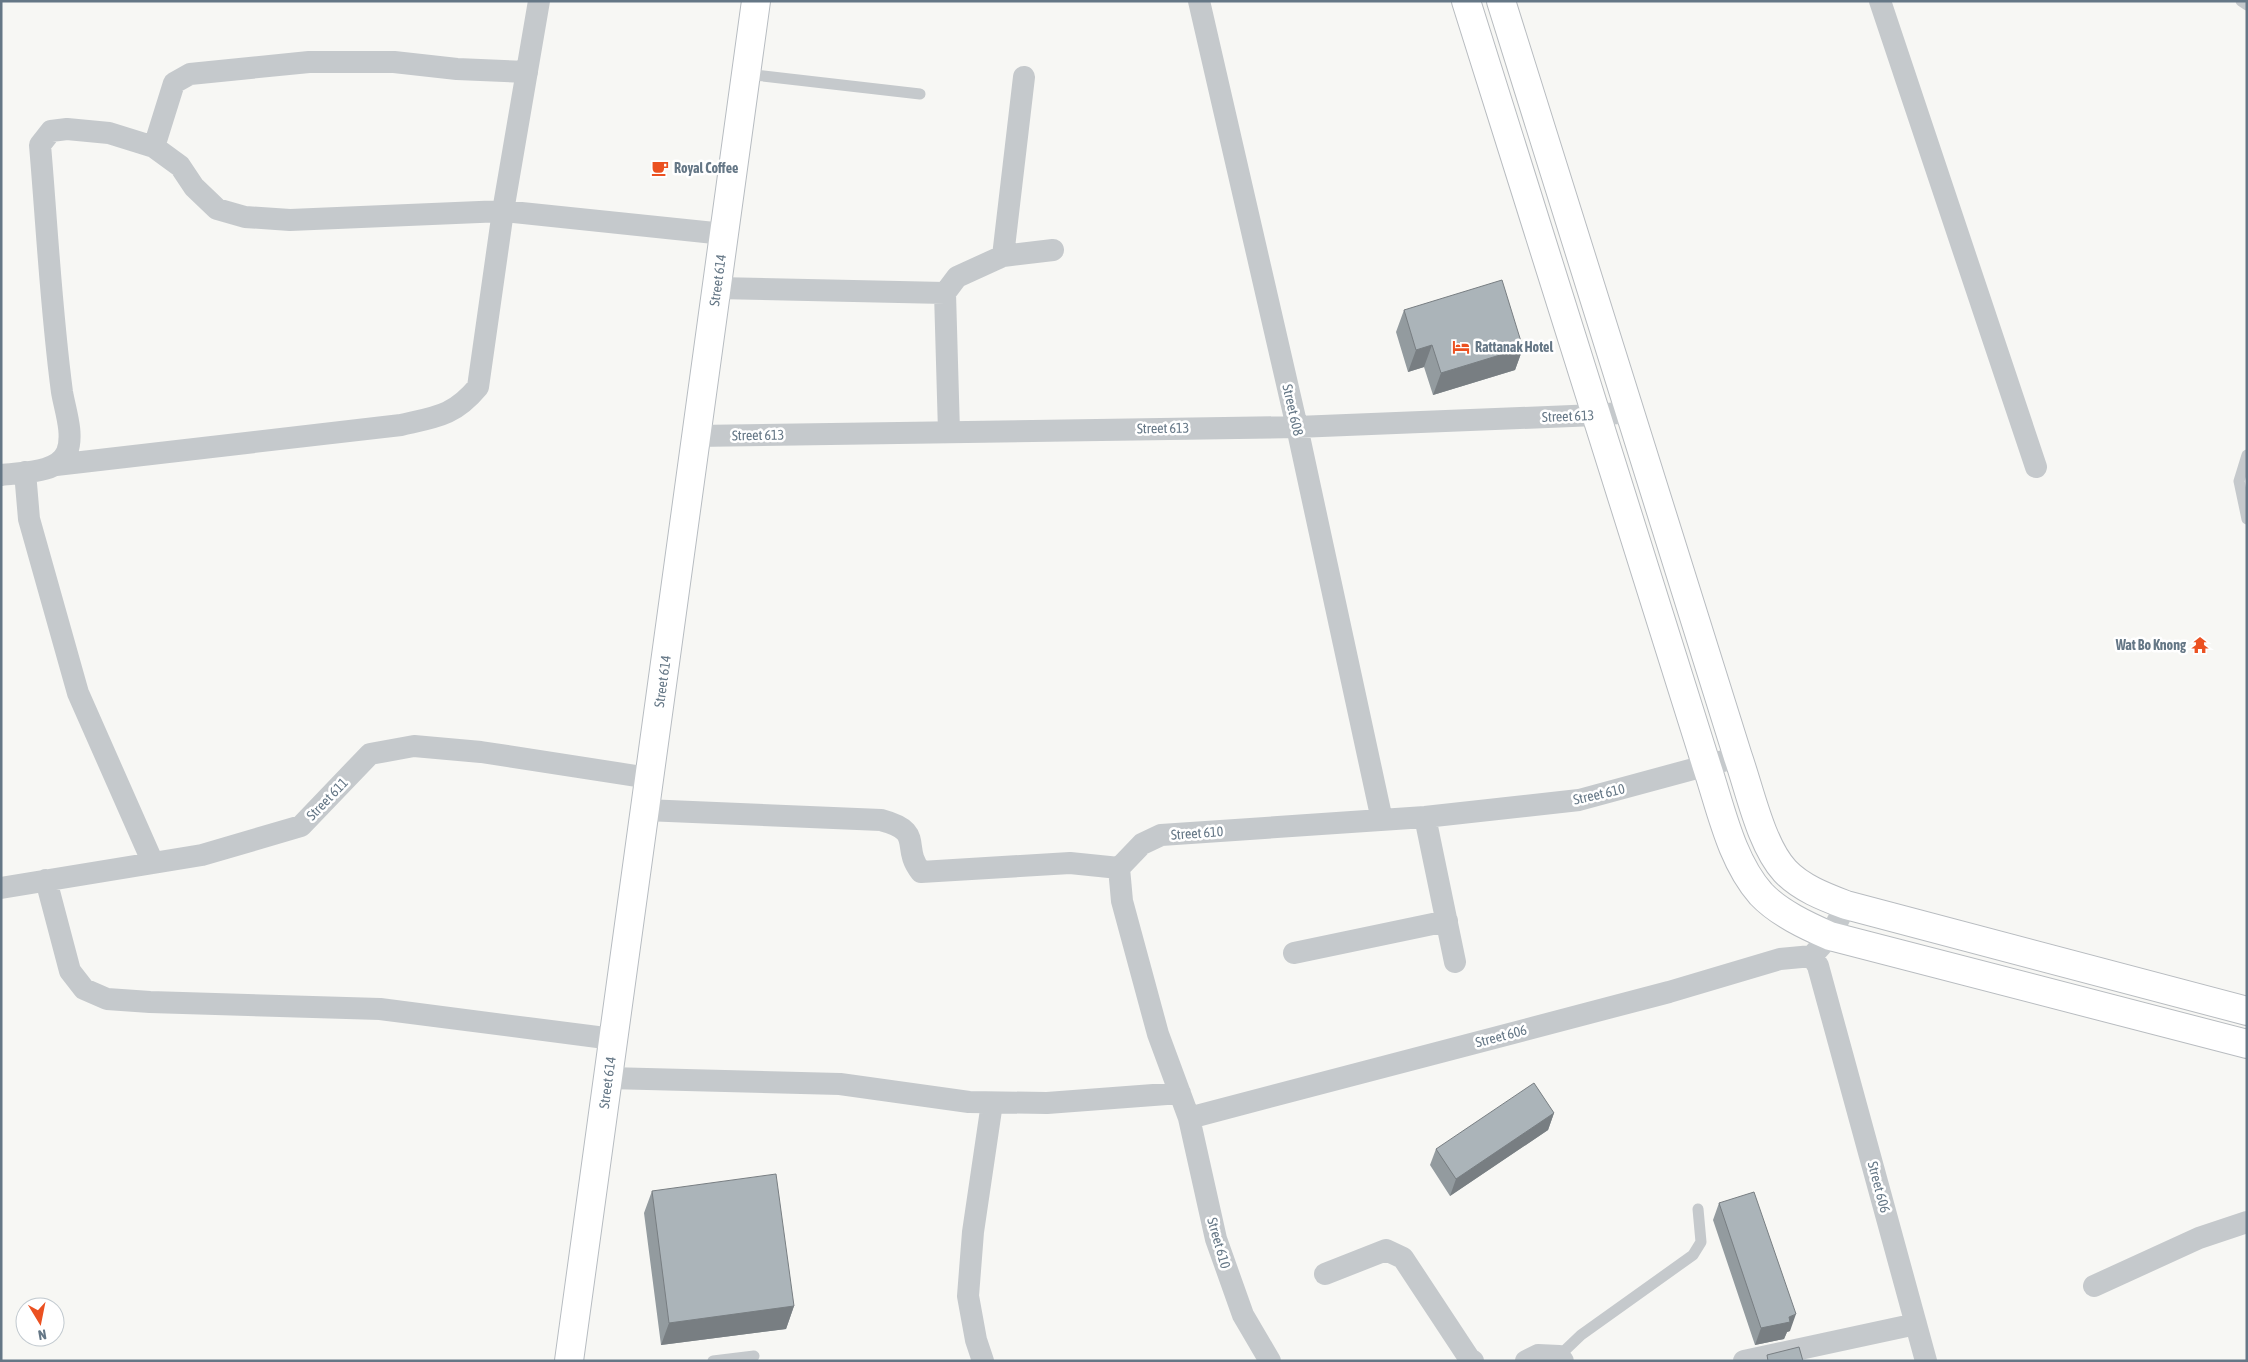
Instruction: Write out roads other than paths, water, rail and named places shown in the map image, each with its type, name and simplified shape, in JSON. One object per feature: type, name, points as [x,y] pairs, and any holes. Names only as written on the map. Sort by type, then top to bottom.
[{"type":"main road","name":"Street 614","points":[[569,1361],[756,1]]},
{"type":"main road","points":[[1466,1],[1707,767],[1744,870],[1762,895],[1791,917],[1830,936],[2247,1044]]},
{"type":"main road","points":[[1501,1],[1738,757],[1773,854],[1786,872],[1809,889],[1846,905],[2247,1011]]},
{"type":"street","points":[[1,475],[56,465],[401,426],[443,415],[465,403],[478,387],[503,211],[539,1]]},
{"type":"street","name":"Street 608","points":[[1199,1],[1297,426],[1382,820]]},
{"type":"street","points":[[1880,1],[2036,467]]},
{"type":"street","points":[[154,147],[174,83],[190,74],[309,62],[394,62],[457,70],[527,72]]},
{"type":"street","points":[[1003,256],[1024,77]]},
{"type":"street","points":[[56,465],[66,453],[70,438],[56,350],[40,145],[51,131],[68,129],[109,133],[154,147],[180,166],[194,187],[217,209],[245,217],[290,220],[503,211],[724,234]]},
{"type":"street","points":[[948,432],[944,293],[957,277],[1003,256],[1052,250]]},
{"type":"street","points":[[717,288],[944,293]]},
{"type":"street","name":"Street 613","points":[[696,436],[1297,426],[1596,415],[1630,412]]},
{"type":"street","points":[[24,472],[29,519],[78,693],[153,863]]},
{"type":"street","name":"Street 611","points":[[1,888],[202,855],[301,826],[370,754],[414,746],[481,752],[649,778]]},
{"type":"street","name":"Street 610","points":[[1270,1361],[1242,1315],[1216,1239],[1188,1118],[1158,1034],[1122,901],[1119,868],[1142,844],[1161,835],[1426,817],[1579,800],[1707,767],[1738,757]]},
{"type":"street","points":[[645,810],[881,820],[899,825],[908,834],[915,865],[921,872],[1070,863],[1119,868]]},
{"type":"street","points":[[1426,817],[1455,962]]},
{"type":"street","points":[[46,880],[70,971],[84,989],[107,999],[380,1009],[613,1039]]},
{"type":"street","points":[[1812,956],[1830,936],[1846,905]]},
{"type":"street","points":[[1294,953],[1447,921]]},
{"type":"street","name":"Street 606","points":[[1188,1118],[1670,992],[1780,959],[1812,956],[1818,966],[1926,1361]]},
{"type":"street","points":[[608,1078],[840,1084],[969,1102],[992,1103],[1047,1104],[1180,1093]]},
{"type":"street","points":[[983,1361],[976,1340],[968,1296],[973,1232],[992,1103]]},
{"type":"street","points":[[2094,1286],[2166,1252],[2247,1222]]},
{"type":"street","points":[[1325,1274],[1386,1250],[1402,1258],[1469,1358],[1473,1361]]},
{"type":"street","points":[[1744,1361],[1916,1324]]},
{"type":"street","points":[[1526,1361],[1538,1355],[1561,1358]]},
{"type":"lane","points":[[2240,1],[2247,5]]},
{"type":"lane","points":[[746,74],[920,94]]},
{"type":"lane","points":[[2247,455],[2239,481],[2247,519]]},
{"type":"lane","points":[[1561,1358],[1596,1324],[1693,1255],[1701,1242],[1698,1209]]},
{"type":"lane","points":[[713,1361],[754,1356]]},
{"type":"place","name":"Royal Coffee","points":[[660,168]]},
{"type":"place","name":"Rattanak Hotel","points":[[1461,347]]},
{"type":"place","name":"Wat Bo Knong","points":[[2200,645]]}]
